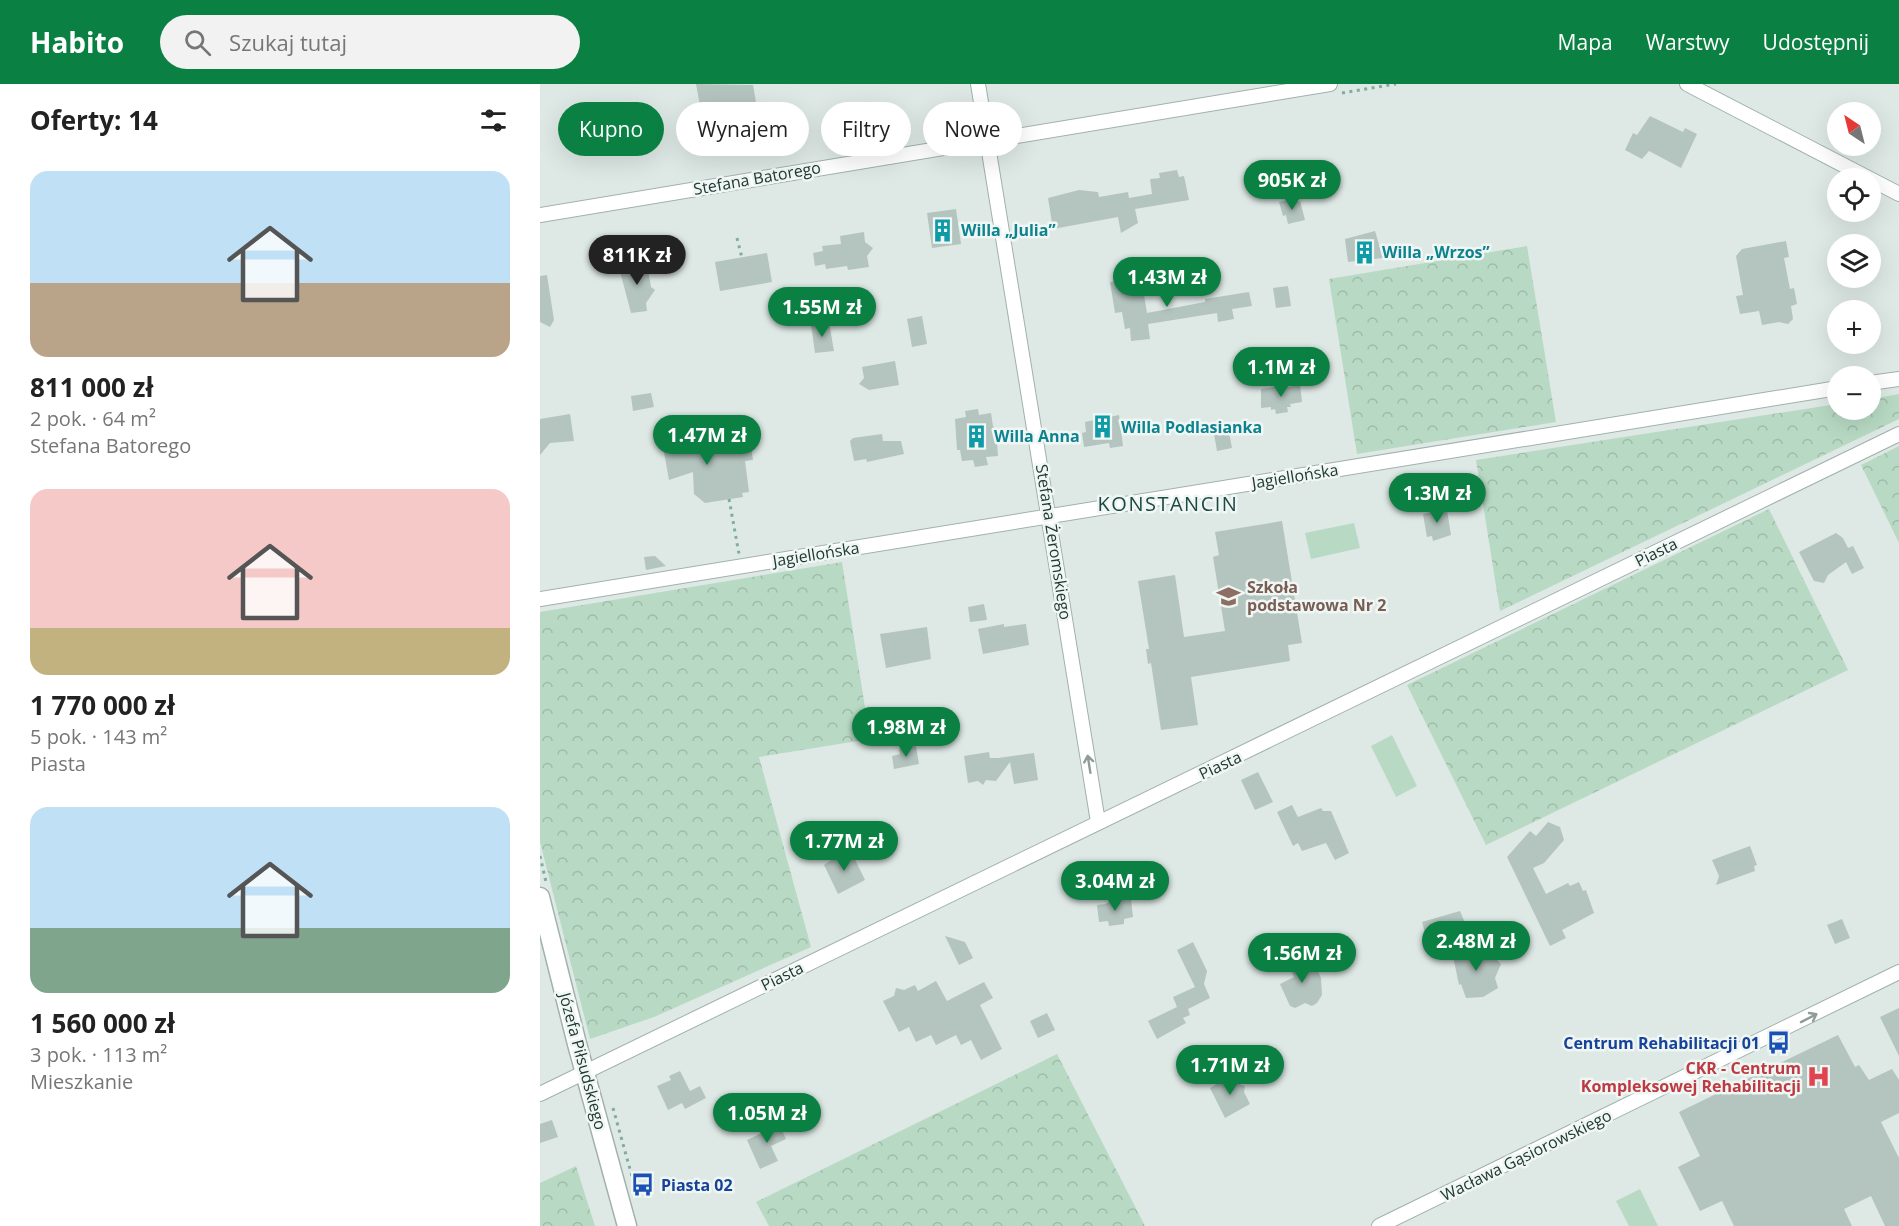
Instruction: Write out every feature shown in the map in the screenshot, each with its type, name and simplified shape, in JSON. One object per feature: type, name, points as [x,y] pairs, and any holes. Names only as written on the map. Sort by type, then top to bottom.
[{"type":"street","name":"Stefana Żeromskiego","points":[[978,84],[981,102]]},
{"type":"street","name":"Stefana Batorego","points":[[1022,133],[1330,84]]},
{"type":"street","points":[[1687,84],[1899,194]]},
{"type":"street","name":"Stefana Batorego","points":[[540,215],[923,150]]},
{"type":"street","name":"Stefana Żeromskiego","points":[[990,156],[1098,822]]},
{"type":"street","points":[[1881,381],[1899,379]]},
{"type":"street","name":"Jagiellońska","points":[[540,599],[1827,390]]},
{"type":"street","name":"Piasta","points":[[540,1094],[1899,434]]},
{"type":"street","name":"Józefa Piłsudskiego","points":[[540,897],[584,1072],[627,1226]]},
{"type":"street","name":"Wacława Gąsiorowskiego","points":[[1379,1226],[1399,1222],[1899,972]]},
{"type":"path","points":[[737,238],[742,258]]},
{"type":"path","points":[[729,499],[739,555]]},
{"type":"green space","points":[[1527,246],[1556,422],[1357,454],[1329,279]]},
{"type":"green space","points":[[1899,394],[1899,419],[1500,611],[1476,460],[1827,406],[1827,420],[1881,420],[1881,397]]},
{"type":"green space","points":[[1899,446],[1899,543],[1861,465]]},
{"type":"green space","points":[[1769,509],[1848,670],[1486,845],[1407,685]]},
{"type":"green space","points":[[1354,523],[1360,548],[1311,559],[1305,533]]},
{"type":"green space","points":[[842,562],[870,739],[759,757],[811,947],[654,1017],[590,1039],[540,842],[540,612]]},
{"type":"green space","points":[[1392,735],[1417,786],[1396,797],[1371,746]]},
{"type":"green space","points":[[1057,1054],[1145,1226],[769,1226],[756,1202]]},
{"type":"green space","points":[[576,1166],[595,1226],[540,1226],[540,1183]]},
{"type":"green space","points":[[1640,1189],[1658,1226],[1629,1226],[1616,1201]]},
{"type":"building","points":[[696,84],[753,85],[756,102],[699,102]]},
{"type":"building","points":[[1650,116],[1683,132],[1685,128],[1697,134],[1681,168],[1649,151],[1642,159],[1625,150],[1633,133],[1637,135]]},
{"type":"building","points":[[1177,170],[1179,177],[1184,176],[1189,200],[1135,209],[1138,223],[1121,233],[1118,217],[1053,229],[1048,198],[1079,190],[1098,192],[1099,197],[1128,192],[1129,198],[1152,194],[1150,179],[1160,178],[1159,173]]},
{"type":"building","points":[[1296,198],[1297,202],[1300,201],[1305,220],[1288,224],[1279,202]]},
{"type":"building","name":"Willa „Julia”","points":[[956,209],[961,244],[932,248],[927,213]]},
{"type":"building","name":"Willa „Wrzos”","points":[[1375,231],[1383,258],[1348,262],[1345,239]]},
{"type":"building","points":[[864,232],[865,242],[873,248],[867,256],[869,267],[848,270],[847,266],[826,269],[825,264],[815,266],[813,253],[823,251],[822,246],[841,244],[840,236]]},
{"type":"building","points":[[1786,241],[1789,257],[1784,258],[1790,289],[1794,288],[1797,304],[1791,306],[1793,319],[1788,324],[1779,322],[1762,325],[1759,311],[1740,314],[1736,296],[1743,295],[1736,256],[1742,249]]},
{"type":"building","points":[[767,253],[772,282],[720,291],[715,262]]},
{"type":"building","points":[[639,263],[639,266],[647,265],[651,287],[655,290],[646,303],[647,311],[631,313],[621,275],[622,265]]},
{"type":"building","points":[[547,275],[554,320],[550,327],[540,322],[540,276]]},
{"type":"building","points":[[1141,277],[1147,313],[1205,302],[1205,299],[1249,292],[1252,306],[1232,309],[1234,319],[1218,322],[1217,313],[1148,324],[1150,339],[1131,341],[1130,328],[1125,329],[1122,312],[1115,313],[1110,282]]},
{"type":"building","points":[[1288,286],[1291,306],[1276,308],[1273,288]]},
{"type":"building","points":[[922,316],[927,344],[912,347],[907,319]]},
{"type":"building","points":[[829,322],[834,351],[815,353],[811,325]]},
{"type":"building","points":[[895,361],[899,385],[869,390],[859,384],[864,378],[862,367]]},
{"type":"building","points":[[1287,385],[1288,387],[1300,385],[1302,402],[1290,404],[1291,407],[1287,407],[1288,412],[1276,414],[1275,409],[1271,410],[1271,407],[1261,408],[1261,389]]},
{"type":"building","points":[[651,393],[654,407],[633,411],[631,396]]},
{"type":"building","name":"Willa Anna","points":[[978,409],[979,415],[991,413],[993,426],[996,429],[998,456],[986,457],[988,465],[975,467],[973,460],[962,461],[960,450],[957,450],[955,419],[966,417],[965,411]]},
{"type":"building","points":[[570,414],[574,441],[550,443],[540,455],[540,419]]},
{"type":"building","name":"Willa Podlasianka","points":[[1119,415],[1123,446],[1110,448],[1109,443],[1084,447],[1082,433],[1086,432],[1085,422]]},
{"type":"building","points":[[687,426],[691,447],[712,444],[713,451],[751,446],[753,460],[745,461],[749,492],[742,493],[743,497],[705,503],[694,494],[693,472],[669,480],[660,430]]},
{"type":"building","points":[[1229,432],[1232,448],[1217,451],[1214,434]]},
{"type":"building","points":[[882,434],[883,441],[901,441],[904,454],[867,462],[866,459],[854,461],[850,441],[853,438]]},
{"type":"building","points":[[1434,506],[1439,511],[1447,510],[1451,535],[1433,541],[1432,536],[1427,537],[1423,514],[1431,512]]},
{"type":"building","name":"Szkoła podstawowa Nr 2","points":[[1282,521],[1302,643],[1288,645],[1290,661],[1191,677],[1198,725],[1161,730],[1151,663],[1148,664],[1146,649],[1149,649],[1138,581],[1175,575],[1184,637],[1225,631],[1213,557],[1219,555],[1215,532]]},
{"type":"building","points":[[1836,533],[1843,538],[1848,548],[1853,546],[1864,568],[1852,574],[1846,562],[1828,575],[1824,583],[1814,581],[1799,552]]},
{"type":"building","points":[[655,556],[666,566],[646,570],[644,557]]},
{"type":"building","points":[[984,604],[987,620],[970,622],[968,607]]},
{"type":"building","points":[[1004,624],[1004,627],[1026,624],[1029,645],[983,654],[978,629]]},
{"type":"building","points":[[927,627],[931,659],[886,668],[880,634]]},
{"type":"building","points":[[916,746],[919,764],[894,769],[892,756],[900,754],[899,749]]},
{"type":"building","points":[[989,752],[990,758],[1034,753],[1038,780],[1014,784],[1010,762],[996,781],[986,780],[983,785],[978,781],[968,783],[964,756]]},
{"type":"building","points":[[1258,772],[1273,802],[1255,810],[1241,780]]},
{"type":"building","points":[[1292,805],[1298,817],[1321,808],[1323,811],[1331,811],[1349,853],[1335,860],[1326,843],[1302,851],[1298,843],[1293,846],[1277,812]]},
{"type":"building","points":[[1548,822],[1560,827],[1564,840],[1544,863],[1533,868],[1546,894],[1568,883],[1570,886],[1579,882],[1583,891],[1586,890],[1594,913],[1562,930],[1566,938],[1550,946],[1507,857],[1530,831],[1536,836]]},
{"type":"building","points":[[1750,846],[1757,865],[1754,866],[1755,871],[1716,885],[1719,876],[1712,860]]},
{"type":"building","points":[[851,851],[865,880],[838,894],[824,865],[838,855]]},
{"type":"building","points":[[1113,898],[1131,900],[1133,917],[1124,919],[1124,924],[1109,926],[1108,921],[1099,922],[1097,905],[1106,904]]},
{"type":"building","points":[[1460,911],[1466,925],[1427,940],[1422,922]]},
{"type":"building","points":[[1842,919],[1850,938],[1835,944],[1827,925]]},
{"type":"building","points":[[945,936],[965,942],[973,958],[959,965]]},
{"type":"building","points":[[1193,942],[1207,971],[1204,984],[1210,998],[1188,1009],[1190,1015],[1183,1018],[1186,1023],[1157,1039],[1148,1021],[1177,1007],[1173,997],[1195,987],[1177,950]]},
{"type":"building","points":[[1467,947],[1485,947],[1489,958],[1501,964],[1495,978],[1498,988],[1483,997],[1466,998],[1461,984],[1459,985],[1453,956],[1460,954]]},
{"type":"building","points":[[1301,953],[1309,970],[1316,967],[1321,978],[1322,995],[1312,1006],[1305,1003],[1295,1008],[1290,1006],[1280,984],[1294,977],[1286,959]]},
{"type":"building","points":[[936,981],[947,1001],[984,982],[993,998],[980,1005],[1002,1049],[981,1060],[971,1040],[961,1045],[956,1035],[936,1045],[931,1035],[916,1042],[909,1027],[899,1032],[883,1001],[894,996],[896,988],[904,990],[915,985],[918,991]]},
{"type":"building","points":[[1899,1008],[1899,1056],[1880,1017]]},
{"type":"building","points":[[1047,1013],[1055,1030],[1038,1038],[1030,1021]]},
{"type":"building","name":"CKR - Centrum Kompleksowej Rehabilitacji","points":[[1838,1035],[1855,1067],[1859,1065],[1869,1080],[1892,1069],[1899,1080],[1899,1113],[1881,1122],[1899,1158],[1899,1226],[1885,1226],[1871,1196],[1844,1209],[1852,1226],[1734,1226],[1722,1201],[1700,1211],[1678,1167],[1700,1156],[1679,1112]]},
{"type":"building","points":[[680,1071],[690,1091],[700,1086],[706,1098],[685,1109],[682,1103],[668,1110],[657,1086],[671,1080],[669,1076]]},
{"type":"building","points":[[1234,1074],[1239,1084],[1245,1086],[1244,1092],[1250,1104],[1225,1118],[1210,1088]]},
{"type":"building","points":[[777,1119],[786,1139],[771,1146],[778,1161],[760,1169],[747,1140],[768,1130],[765,1124]]},
{"type":"building","points":[[552,1120],[558,1137],[540,1143],[540,1124]]},
{"type":"place","name":"Willa „Julia”","points":[[943,230]]},
{"type":"place","name":"Willa „Wrzos”","points":[[1364,252]]},
{"type":"place","name":"Willa Podlasianka","points":[[1103,427]]},
{"type":"place","name":"Willa Anna","points":[[976,436]]},
{"type":"place","name":"Szkoła podstawowa Nr 2","points":[[1229,596]]},
{"type":"place","name":"Centrum Rehabilitacji 01","points":[[1778,1043]]},
{"type":"place","name":"CKR - Centrum Kompleksowej Rehabilitacji","points":[[1819,1077]]},
{"type":"place","name":"Piasta 02","points":[[643,1185]]},
{"type":"district","name":"KONSTANCIN","points":[[1168,504]]}]
